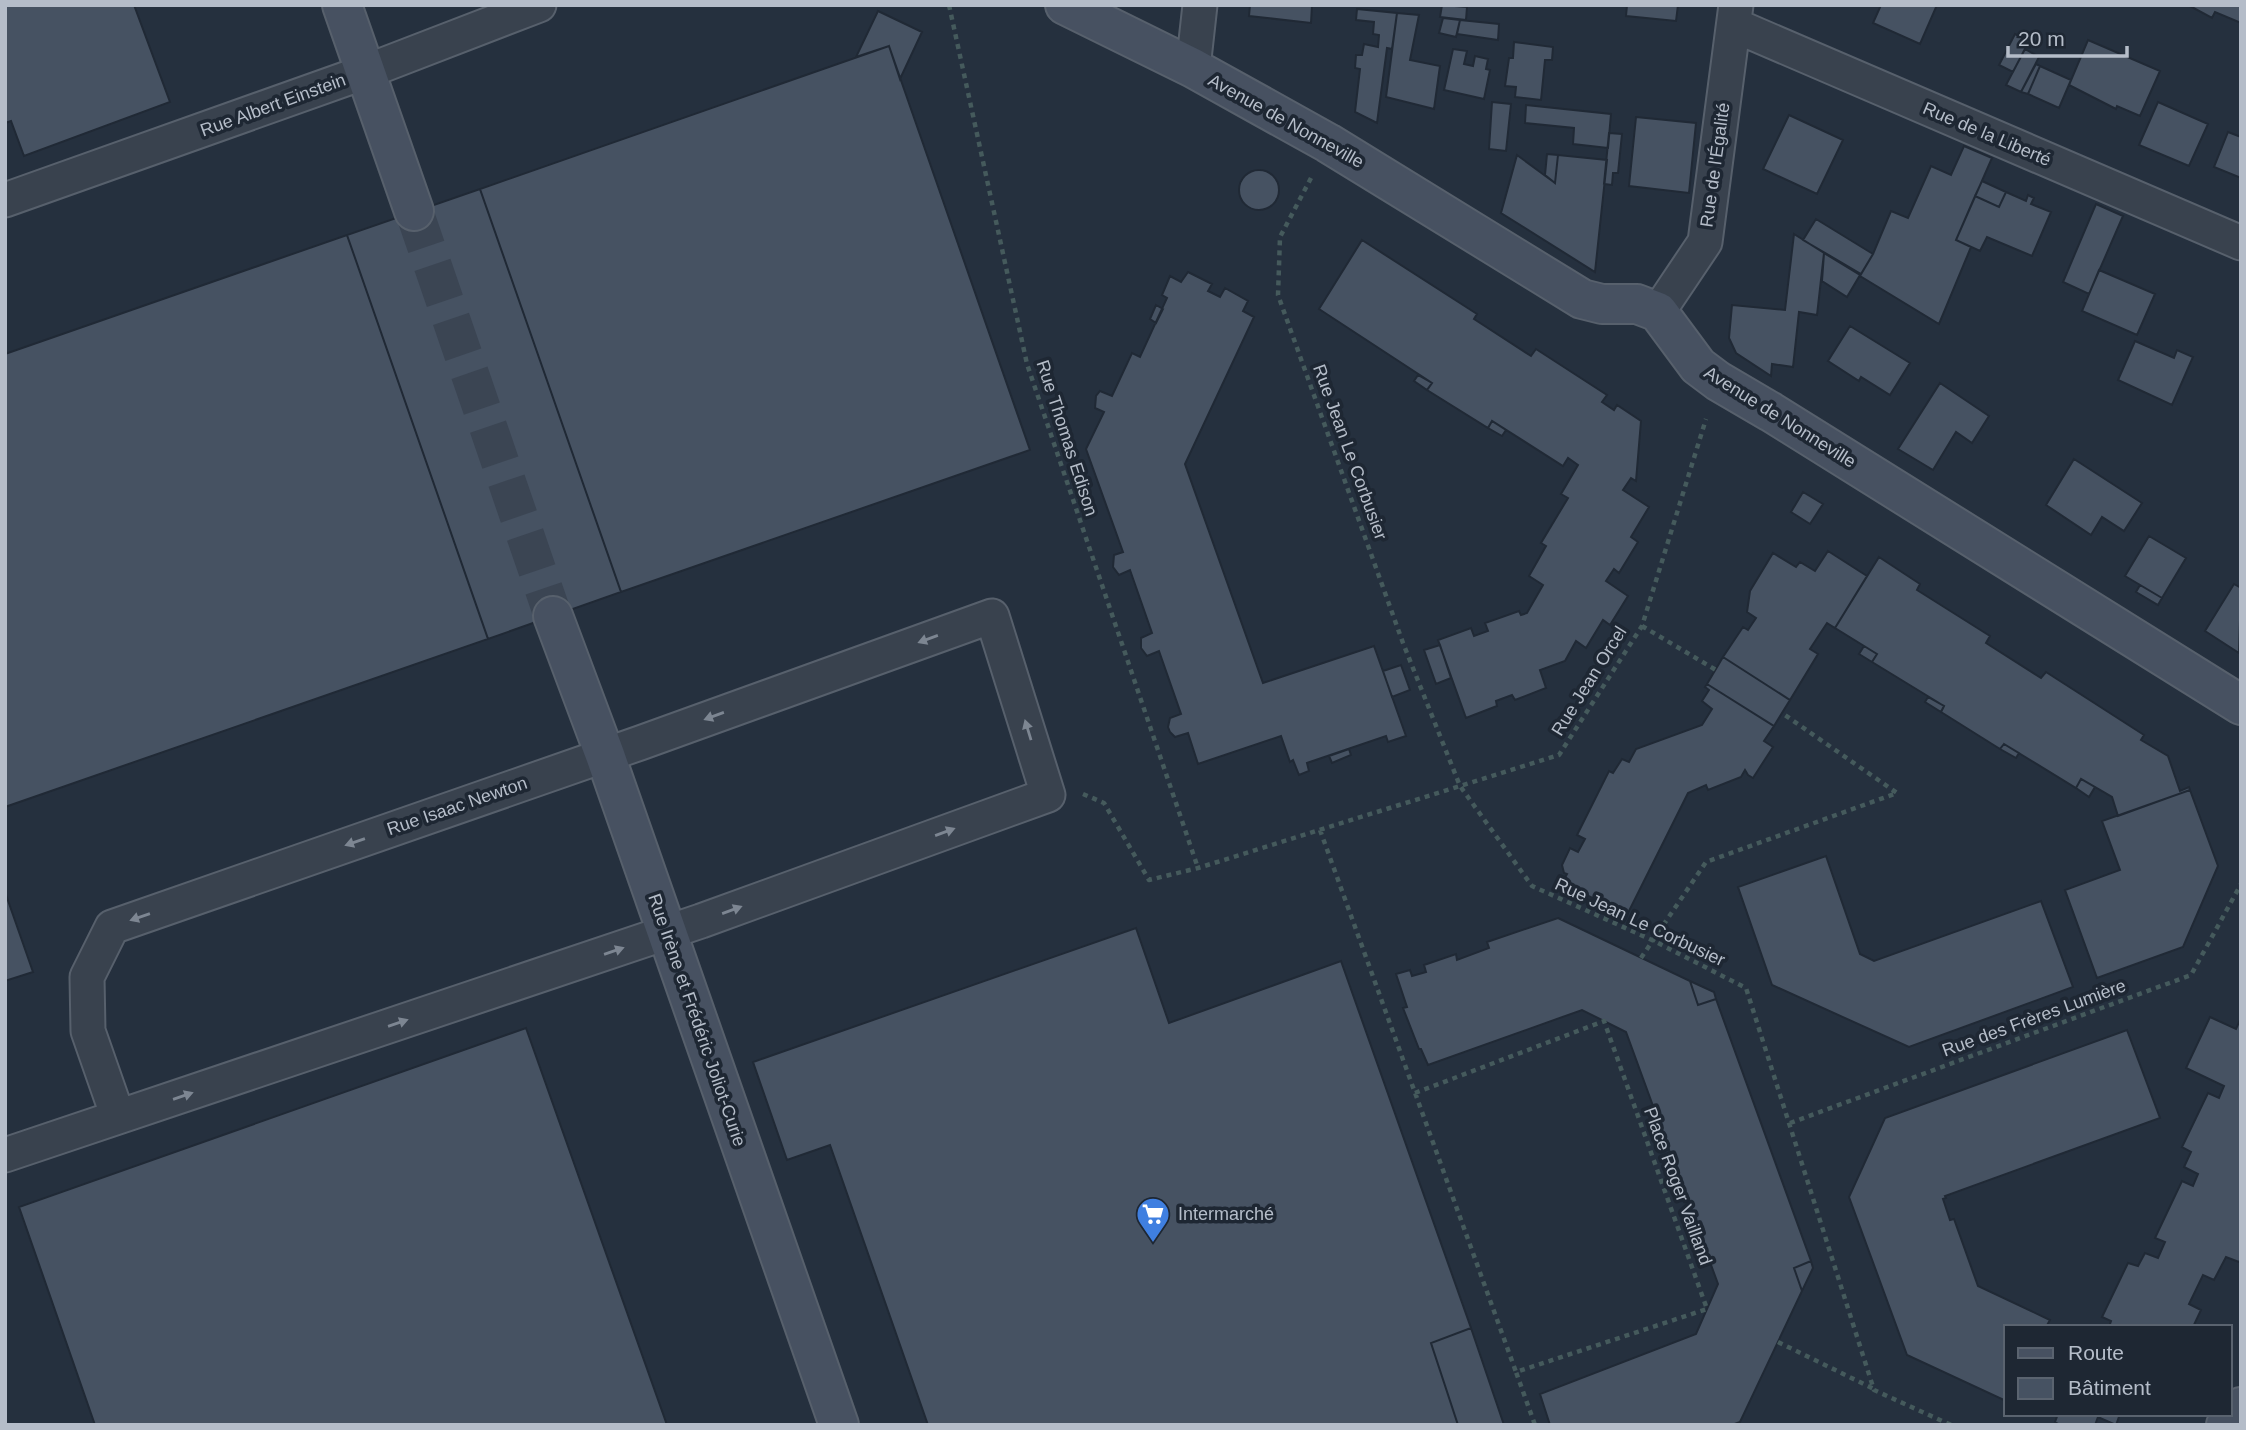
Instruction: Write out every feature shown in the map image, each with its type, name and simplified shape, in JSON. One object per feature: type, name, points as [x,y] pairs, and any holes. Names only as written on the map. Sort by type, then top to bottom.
[{"type":"street","points":[[342,5],[414,211]]},
{"type":"street","name":"Rue Albert Einstein","points":[[5,200],[365,72],[539,5]]},
{"type":"street","name":"Avenue de Nonneville","points":[[1065,5],[1193,68],[1328,143],[1582,299],[1602,303],[1637,304],[1658,312],[1698,366],[1718,381],[1795,426],[2241,705]]},
{"type":"street","points":[[1193,68],[1200,5]]},
{"type":"street","name":"Rue de la Liberté","points":[[1735,15],[2241,243]]},
{"type":"street","name":"Rue de l'Égalité","points":[[1658,312],[1705,242],[1735,15]]},
{"type":"street","name":"Rue Irène et Frédéric Joliot-Curie","points":[[554,616],[839,1425]]},
{"type":"street","name":"Rue Isaac Newton","points":[[118,1117],[88,1031],[86,976],[112,926],[605,755],[992,616],[1048,795]]},
{"type":"street","points":[[5,1155],[667,933],[1048,795]]},
{"type":"street","points":[[2226,1425],[2241,1407]]},
{"type":"path","name":"Rue Thomas Edison","points":[[949,5],[1027,364],[1198,868]]},
{"type":"path","name":"Rue Jean Le Corbusier","points":[[1328,143],[1280,237],[1278,295],[1403,643],[1460,786],[1531,886],[1651,940],[1746,988],[1874,1390]]},
{"type":"path","name":"Rue Jean Orcel","points":[[1048,795],[1086,793],[1104,803],[1149,880],[1198,868],[1559,755],[1642,625],[1718,381]]},
{"type":"path","points":[[1642,625],[1716,670]]},
{"type":"path","points":[[1641,958],[1706,862],[1897,793],[1782,713]]},
{"type":"path","points":[[1320,830],[1535,1425]]},
{"type":"path","name":"Rue des Frères Lumière","points":[[1790,1123],[2191,975],[2241,884]]},
{"type":"path","name":"Place Roger Vailland","points":[[1415,1094],[1604,1021],[1707,1309],[1516,1372]]},
{"type":"path","points":[[1778,1342],[1951,1425]]},
{"type":"building","points":[[5,5],[134,5],[170,102],[24,156],[11,121],[5,123]]},
{"type":"building","points":[[1250,5],[1312,5],[1311,23],[1249,16]]},
{"type":"building","points":[[1442,5],[1467,7],[1466,20],[1440,17]]},
{"type":"building","points":[[1627,5],[1678,5],[1676,21],[1626,16]]},
{"type":"building","points":[[1881,5],[1937,5],[1920,44],[1873,23]]},
{"type":"building","points":[[2188,5],[2241,5],[2241,23],[2215,12],[2212,18]]},
{"type":"building","points":[[1357,9],[1397,13],[1392,49],[1387,48],[1377,123],[1355,112],[1360,69],[1355,68],[1356,55],[1362,55],[1364,44],[1378,47],[1379,35],[1373,34],[1374,22],[1356,20]]},
{"type":"building","points":[[878,11],[922,32],[900,79],[889,46],[856,57]]},
{"type":"building","points":[[1397,13],[1419,15],[1410,60],[1440,66],[1434,109],[1386,97]]},
{"type":"building","points":[[1443,18],[1460,20],[1456,37],[1439,33]]},
{"type":"building","points":[[1460,20],[1499,24],[1498,40],[1457,34]]},
{"type":"building","points":[[2015,34],[2029,41],[2013,72],[1999,65]]},
{"type":"building","points":[[2088,40],[2160,71],[2140,116],[2117,106],[2116,109],[2069,85]]},
{"type":"building","points":[[1514,42],[1553,47],[1552,60],[1545,60],[1541,100],[1515,97],[1516,87],[1505,86],[1509,58],[1513,58]]},
{"type":"building","points":[[889,46],[1030,450],[621,592],[480,189]]},
{"type":"building","points":[[1453,49],[1467,51],[1464,64],[1473,66],[1475,56],[1488,59],[1486,69],[1490,70],[1484,99],[1444,90]]},
{"type":"building","points":[[2025,49],[2039,57],[2021,92],[2006,85]]},
{"type":"building","points":[[2036,64],[2040,66],[2028,94],[2021,92]]},
{"type":"building","points":[[2040,66],[2071,80],[2059,108],[2028,94]]},
{"type":"building","points":[[1492,102],[1511,104],[1506,151],[1489,149]]},
{"type":"building","points":[[2158,102],[2208,124],[2189,166],[2139,145]]},
{"type":"building","points":[[1526,105],[1611,114],[1608,148],[1573,144],[1574,128],[1525,123]]},
{"type":"building","points":[[1789,115],[1843,140],[1817,194],[1763,169]]},
{"type":"building","points":[[1636,117],[1696,123],[1689,193],[1629,186]]},
{"type":"building","points":[[2228,132],[2241,137],[2241,178],[2214,167]]},
{"type":"building","points":[[1609,133],[1622,134],[1618,173],[1613,173],[1612,185],[1604,184]]},
{"type":"building","points":[[1964,146],[1992,158],[1956,240],[1971,247],[1939,324],[1860,276],[1873,254],[1891,211],[1908,218],[1931,166],[1951,175]]},
{"type":"building","points":[[1547,154],[1558,155],[1555,183],[1545,175]]},
{"type":"building","points":[[1517,155],[1555,183],[1558,155],[1607,160],[1595,272],[1501,213]]},
{"type":"building","points":[[1259,170],[1267,171],[1273,176],[1278,182],[1278,198],[1273,204],[1267,209],[1259,210],[1251,209],[1245,204],[1240,198],[1239,190],[1240,182],[1245,176],[1251,171]]},
{"type":"building","points":[[1982,181],[2006,192],[1999,207],[1975,196]]},
{"type":"building","points":[[480,189],[621,592],[488,639],[347,235]]},
{"type":"building","points":[[2006,192],[2026,201],[2028,195],[2034,198],[2031,204],[2051,212],[2032,256],[1987,237],[1980,251],[1956,240],[1975,196],[1999,207]]},
{"type":"building","points":[[2096,204],[2123,216],[2089,294],[2063,282]]},
{"type":"building","points":[[1816,219],[1873,254],[1861,274],[1803,240]]},
{"type":"building","points":[[1794,234],[1824,253],[1817,315],[1799,312],[1793,367],[1772,364],[1771,376],[1736,353],[1729,338],[1732,305],[1785,310]]},
{"type":"building","points":[[347,235],[488,639],[5,807],[5,354]]},
{"type":"building","points":[[1362,240],[1477,314],[1474,319],[1531,356],[1536,349],[1607,395],[1602,402],[1614,410],[1617,405],[1641,421],[1636,481],[1631,478],[1623,490],[1649,507],[1631,537],[1638,542],[1619,573],[1614,569],[1606,581],[1628,596],[1610,625],[1603,620],[1586,648],[1576,641],[1565,661],[1540,670],[1546,688],[1515,700],[1512,695],[1496,701],[1497,706],[1466,718],[1438,640],[1471,628],[1474,636],[1488,631],[1485,623],[1519,611],[1521,615],[1527,613],[1543,585],[1529,576],[1546,546],[1541,543],[1568,498],[1561,494],[1578,465],[1568,458],[1563,466],[1492,421],[1488,428],[1427,390],[1432,383],[1319,309]]},
{"type":"building","points":[[1824,253],[1860,275],[1847,297],[1822,281]]},
{"type":"building","points":[[2099,270],[2155,294],[2137,335],[2082,311]]},
{"type":"building","points":[[1188,272],[1212,284],[1208,291],[1220,297],[1225,288],[1248,301],[1243,311],[1254,317],[1185,464],[1263,683],[1374,646],[1406,736],[1388,742],[1386,736],[1307,763],[1309,771],[1299,775],[1293,760],[1290,762],[1281,736],[1198,764],[1188,733],[1175,737],[1170,732],[1170,718],[1181,714],[1159,651],[1147,656],[1141,648],[1141,638],[1152,633],[1130,570],[1119,575],[1113,567],[1114,555],[1123,552],[1086,449],[1104,412],[1095,408],[1096,396],[1100,391],[1112,396],[1132,353],[1140,357],[1167,298],[1162,295],[1170,276],[1181,282]]},
{"type":"building","points":[[1156,305],[1163,309],[1156,323],[1150,319]]},
{"type":"building","points":[[1850,326],[1910,363],[1890,395],[1861,377],[1859,381],[1828,361]]},
{"type":"building","points":[[2135,341],[2174,358],[2177,350],[2193,357],[2172,405],[2118,380]]},
{"type":"building","points":[[1418,375],[1432,383],[1427,390],[1414,381]]},
{"type":"building","points":[[1940,383],[1989,416],[1972,443],[1956,432],[1933,470],[1898,449]]},
{"type":"building","points":[[1492,421],[1506,430],[1502,436],[1488,428]]},
{"type":"building","points":[[2074,459],[2142,503],[2124,531],[2102,517],[2091,535],[2046,505]]},
{"type":"building","points":[[1803,492],[1823,504],[1810,524],[1791,512]]},
{"type":"building","points":[[2149,536],[2186,558],[2162,598],[2125,576]]},
{"type":"building","points":[[1828,551],[1867,576],[1835,628],[1827,623],[1810,649],[1818,654],[1790,700],[1723,657],[1743,627],[1748,630],[1756,618],[1747,612],[1750,591],[1773,553],[1796,567],[1800,562],[1815,571]]},
{"type":"building","points":[[1879,557],[1920,584],[1917,590],[1990,636],[1986,643],[2041,678],[2046,672],[2144,735],[2141,740],[2168,756],[2180,791],[2189,787],[2190,790],[2118,816],[2112,797],[2081,779],[2076,788],[2004,744],[2000,749],[1941,712],[1944,706],[1872,662],[1877,654],[1835,628]]},
{"type":"building","points":[[2234,584],[2241,588],[2239,653],[2205,631]]},
{"type":"building","points":[[2140,585],[2162,598],[2158,605],[2136,592]]},
{"type":"building","points":[[1440,645],[1451,678],[1436,684],[1424,650]]},
{"type":"building","points":[[1864,646],[1877,654],[1872,662],[1859,654]]},
{"type":"building","points":[[1723,657],[1790,700],[1774,726],[1707,684]]},
{"type":"building","points":[[1401,665],[1410,690],[1392,697],[1383,671]]},
{"type":"building","points":[[1707,684],[1774,726],[1764,741],[1773,747],[1753,778],[1745,770],[1741,777],[1708,790],[1706,785],[1688,793],[1627,915],[1562,883],[1567,874],[1564,873],[1562,865],[1570,848],[1578,852],[1585,839],[1577,835],[1609,771],[1613,773],[1622,759],[1629,762],[1636,749],[1702,725],[1712,709],[1702,701],[1709,690],[1705,687]]},
{"type":"building","points":[[1928,697],[1944,706],[1941,712],[1925,702]]},
{"type":"building","points":[[2004,744],[2019,753],[2016,758],[2000,749]]},
{"type":"building","points":[[1349,749],[1351,755],[1332,763],[1329,756]]},
{"type":"building","points":[[2081,779],[2095,787],[2089,797],[2076,788]]},
{"type":"building","points":[[2190,790],[2218,866],[2183,947],[2097,978],[2065,890],[2120,870],[2102,821]]},
{"type":"building","points":[[1826,856],[1860,954],[1874,961],[2041,901],[2073,987],[1909,1047],[1772,985],[1738,887]]},
{"type":"building","points":[[5,892],[33,972],[5,981]]},
{"type":"building","points":[[1558,918],[1690,981],[1698,1005],[1716,999],[1811,1261],[1794,1268],[1802,1291],[1740,1422],[1732,1425],[1550,1425],[1540,1394],[1696,1334],[1718,1284],[1626,1032],[1582,1010],[1428,1065],[1403,1008],[1407,1007],[1396,974],[1410,970],[1412,976],[1426,972],[1424,965],[1456,954],[1457,960],[1489,948],[1487,942]]},
{"type":"building","name":"Intermarché","points":[[1136,928],[1169,1023],[1341,961],[1471,1328],[1431,1343],[1458,1425],[928,1425],[830,1145],[787,1160],[753,1062]]},
{"type":"building","points":[[1690,981],[1714,992],[1716,999],[1698,1005]]},
{"type":"building","points":[[2210,1017],[2236,1029],[2241,1018],[2241,1259],[2239,1262],[2226,1257],[2214,1280],[2203,1275],[2189,1304],[2201,1310],[2194,1325],[2110,1325],[2111,1321],[2102,1317],[2128,1263],[2138,1266],[2145,1253],[2158,1258],[2165,1242],[2155,1238],[2182,1181],[2193,1186],[2198,1174],[2184,1167],[2191,1152],[2182,1147],[2208,1093],[2219,1098],[2224,1086],[2186,1068]]},
{"type":"building","points":[[526,1028],[667,1425],[95,1425],[19,1207]]},
{"type":"building","points":[[2127,1030],[2160,1118],[1945,1196],[1943,1199],[1950,1220],[1954,1219],[1978,1286],[2050,1320],[2047,1325],[2004,1325],[2004,1400],[1907,1355],[1849,1197],[1885,1118]]},
{"type":"building","points":[[1811,1261],[1813,1268],[1802,1291],[1794,1268]]},
{"type":"building","points":[[1471,1328],[1504,1425],[1458,1425],[1431,1343]]},
{"type":"building","points":[[2057,1416],[2119,1416],[2116,1425],[2098,1417],[2095,1425],[2060,1425],[2055,1422]]},
{"type":"tunnel","points":[[414,211],[553,616]]},
{"type":"place","name":"Intermarché","points":[[1153,1244]]}]
